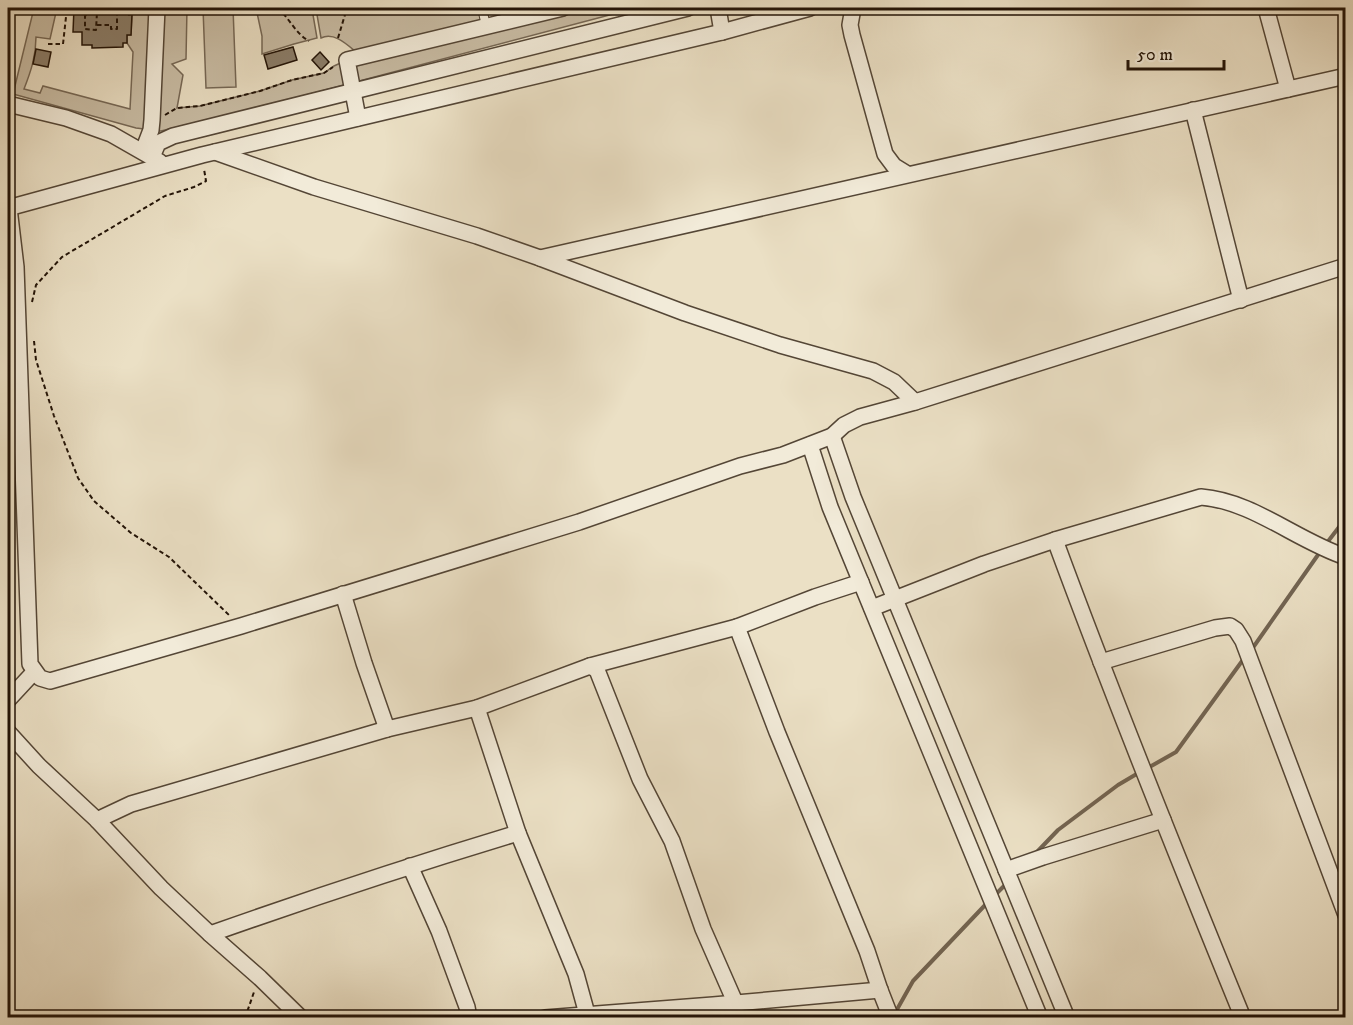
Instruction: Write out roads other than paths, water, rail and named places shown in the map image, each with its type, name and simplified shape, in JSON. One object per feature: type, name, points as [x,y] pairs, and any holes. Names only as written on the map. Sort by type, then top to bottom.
[{"type":"street","points":[[147,154],[153,114],[157,8]]},
{"type":"street","points":[[358,118],[347,60],[563,8]]},
{"type":"street","points":[[147,154],[158,143],[173,136],[688,8]]},
{"type":"street","points":[[718,8],[722,32]]},
{"type":"street","points":[[810,8],[722,32],[209,153],[8,208],[16,267],[30,664],[34,672],[40,678],[50,681],[241,626],[579,522],[740,466],[783,455],[810,445],[832,436],[844,425],[860,417],[915,402],[1346,266]]},
{"type":"street","points":[[853,8],[850,25],[852,35],[885,154],[894,166],[907,174]]},
{"type":"street","points":[[1266,8],[1288,89]]},
{"type":"street","points":[[540,258],[1346,76]]},
{"type":"street","points":[[8,104],[66,118],[111,134],[165,165]]},
{"type":"street","points":[[1193,110],[1241,300]]},
{"type":"street","points":[[209,153],[477,236],[696,317],[789,348],[873,371],[894,382],[915,402]]},
{"type":"street","points":[[872,182],[881,170],[885,154]]},
{"type":"street","points":[[832,436],[853,497],[1066,1017]]},
{"type":"street","points":[[810,445],[830,507],[1040,1017]]},
{"type":"street","points":[[872,608],[984,564],[1055,540],[1201,497],[1228,502],[1346,557]]},
{"type":"street","points":[[1055,540],[1129,737],[1243,1017]]},
{"type":"street","points":[[97,820],[131,804],[387,729],[477,708],[591,666],[737,627],[861,582]]},
{"type":"street","points":[[343,594],[387,729]]},
{"type":"street","points":[[1101,662],[1215,628],[1230,626],[1236,630],[1243,641],[1346,915]]},
{"type":"street","points":[[737,627],[777,732],[867,951],[879,990],[891,1017]]},
{"type":"street","points":[[591,666],[597,670],[640,779],[672,841],[700,921],[735,1002]]},
{"type":"street","points":[[8,700],[34,672]]},
{"type":"street","points":[[477,708],[518,833],[576,974],[587,1014]]},
{"type":"street","points":[[8,732],[39,766],[97,820],[161,888],[301,1017]]},
{"type":"street","points":[[1006,870],[1163,820]]},
{"type":"street","points":[[210,934],[410,866],[518,833]]},
{"type":"street","points":[[410,866],[442,941],[469,1017]]},
{"type":"street","points":[[545,1017],[879,990]]},
{"type":"lane","points":[[482,8],[486,26]]},
{"type":"waterway","points":[[1326,544],[1346,518]]},
{"type":"waterway","points":[[1252,649],[1320,552]]},
{"type":"waterway","points":[[1146,769],[1176,752],[1245,657]]},
{"type":"waterway","points":[[1035,854],[1058,830],[1118,785],[1140,772]]},
{"type":"waterway","points":[[995,895],[1007,883]]},
{"type":"waterway","points":[[895,1013],[913,981],[988,902]]}]
